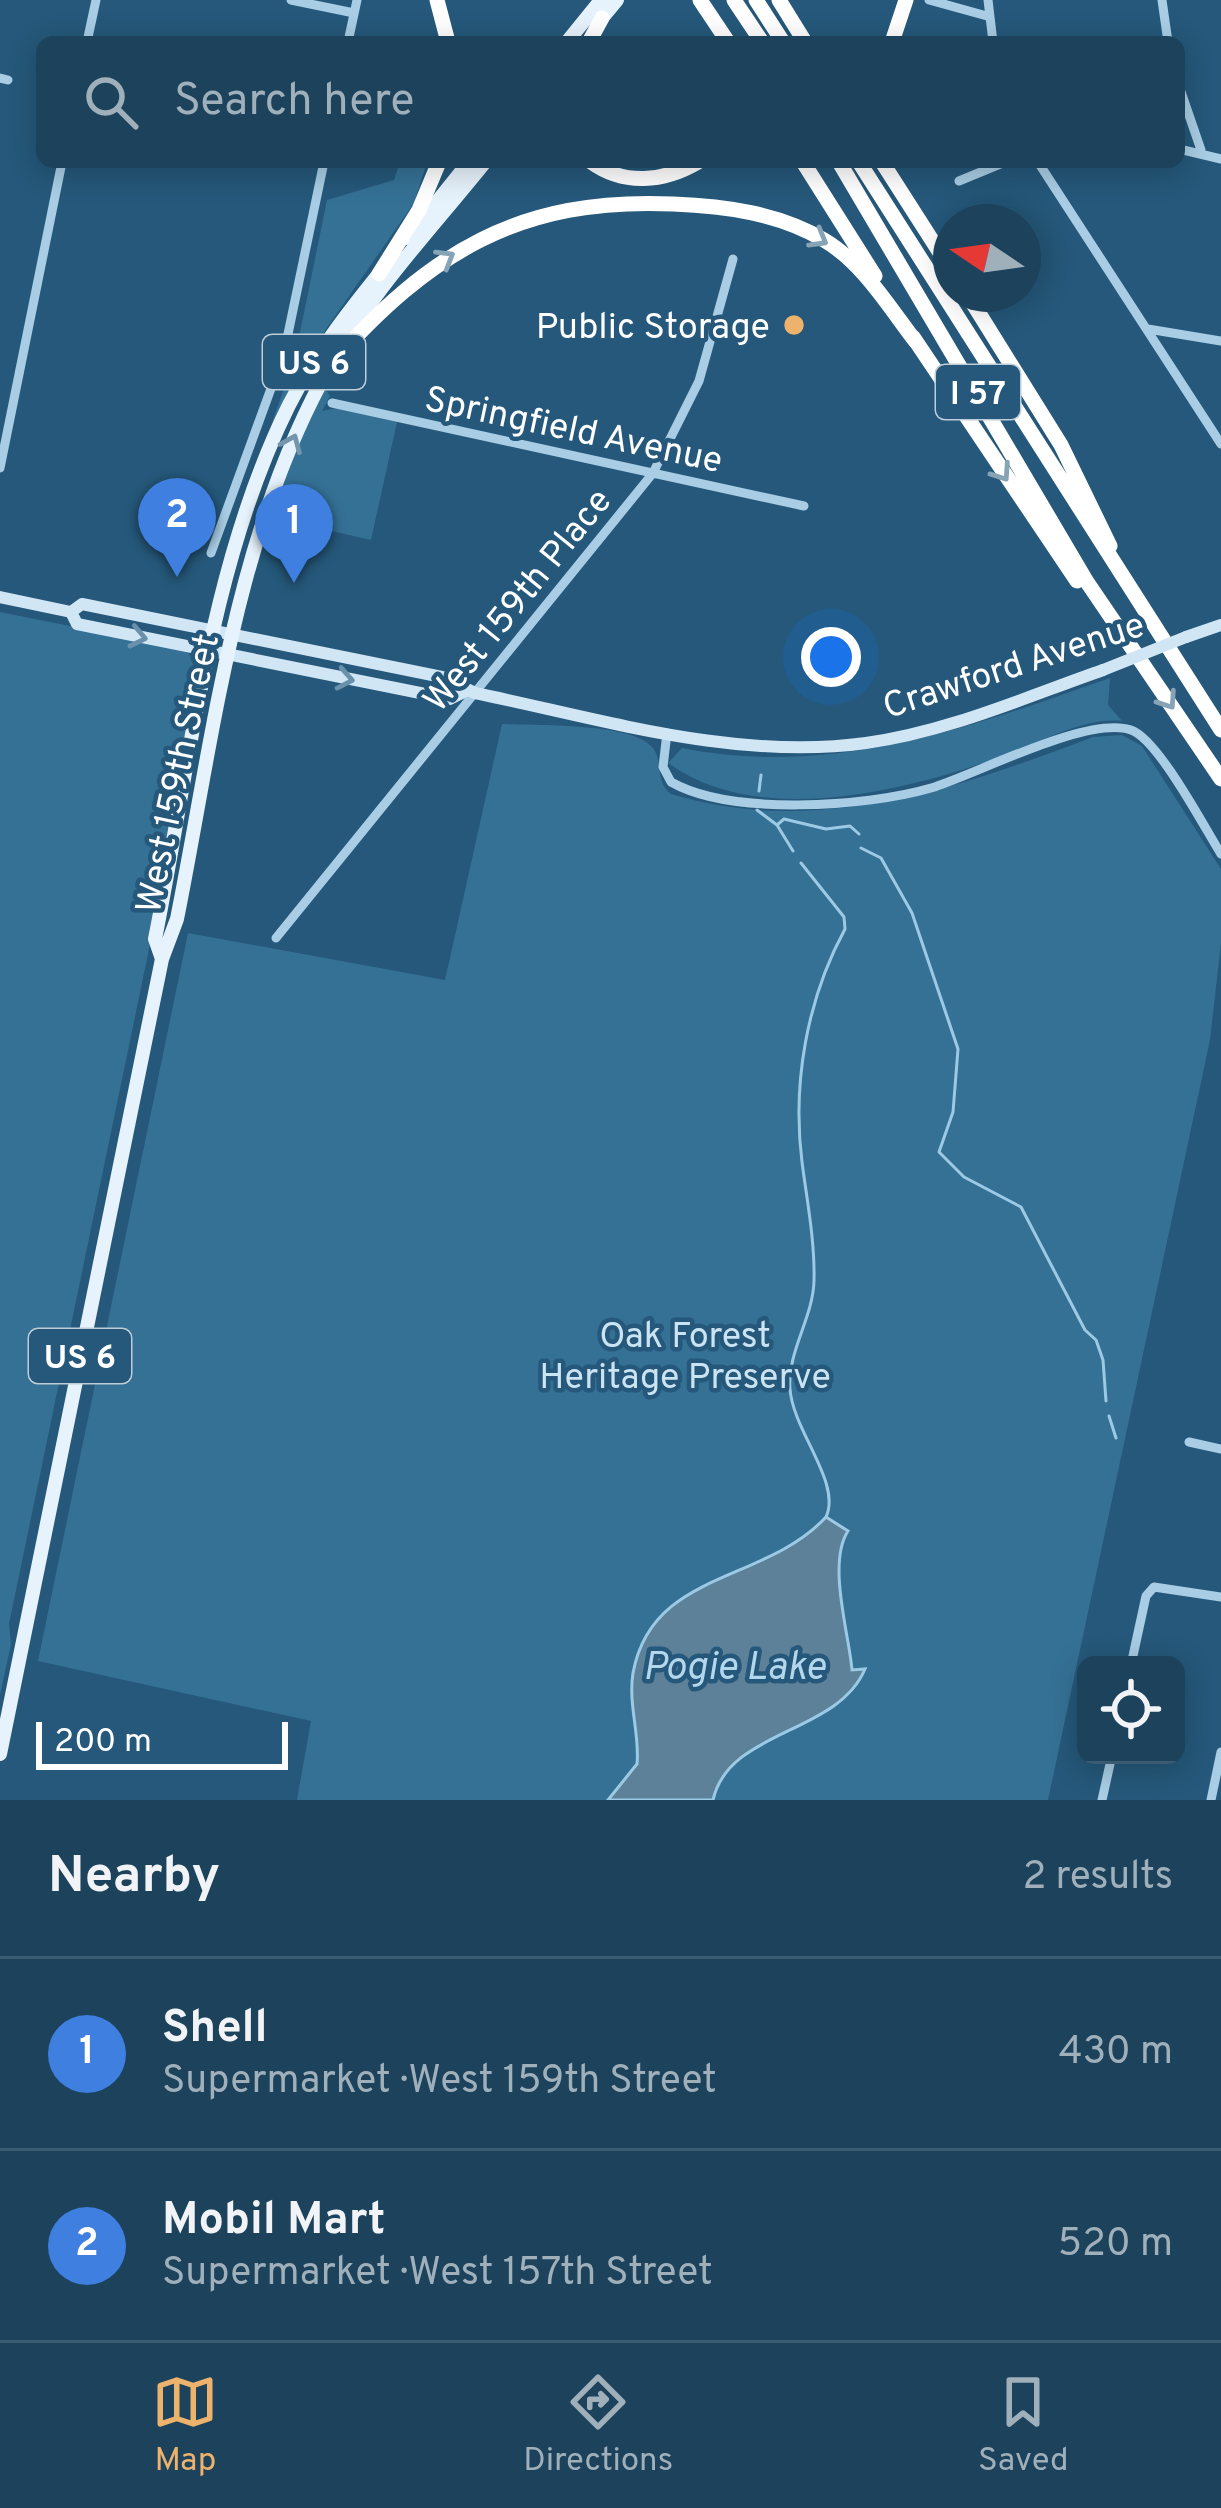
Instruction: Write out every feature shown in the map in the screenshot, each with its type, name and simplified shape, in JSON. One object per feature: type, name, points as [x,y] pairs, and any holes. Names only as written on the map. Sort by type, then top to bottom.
[{"type":"highway","points":[[437,0],[446,36]]},
{"type":"highway","points":[[698,0],[712,36]]},
{"type":"highway","points":[[698,0],[724,36]]},
{"type":"highway","points":[[734,0],[758,36]]},
{"type":"highway","points":[[756,0],[779,36]]},
{"type":"highway","points":[[779,0],[801,36]]},
{"type":"highway","points":[[894,36],[906,0]]},
{"type":"highway","points":[[589,36],[602,18]]},
{"type":"highway","points":[[379,274],[419,210],[436,168]]},
{"type":"highway","points":[[609,168],[646,180],[687,168]]},
{"type":"highway","points":[[806,168],[1074,578],[1115,623]]},
{"type":"highway","name":"I 57","points":[[843,168],[1115,623],[1221,779]]},
{"type":"highway","name":"I 57","points":[[863,168],[1221,730]]},
{"type":"highway","points":[[886,168],[933,242]]},
{"type":"highway","points":[[897,168],[933,238]]},
{"type":"highway","points":[[330,365],[424,271],[466,245],[514,223],[627,202],[742,210],[826,241],[860,269],[916,342]]},
{"type":"highway","points":[[978,312],[1105,528],[1116,567]]},
{"type":"main road","points":[[572,36],[601,0]]},
{"type":"main road","points":[[602,18],[616,0]]},
{"type":"main road","name":"West 159th Street","points":[[161,959],[155,939],[216,631],[242,528],[272,442],[312,364],[465,168]]},
{"type":"main road","name":"West 159th Street","points":[[0,1754],[161,959],[177,920],[230,656],[273,490],[330,365],[373,302],[480,168]]},
{"type":"main road","name":"Crawford Avenue","points":[[0,597],[71,612],[82,604],[216,631],[459,681],[471,692]]},
{"type":"main road","name":"Crawford Avenue","points":[[71,612],[77,624],[230,656],[450,699],[471,692],[737,743],[864,743],[920,732],[1221,625]]},
{"type":"street","points":[[88,36],[96,0]]},
{"type":"street","points":[[291,0],[354,13]]},
{"type":"street","points":[[349,36],[357,0]]},
{"type":"street","points":[[928,0],[987,16]]},
{"type":"street","points":[[988,0],[992,36]]},
{"type":"street","points":[[1162,0],[1167,36]]},
{"type":"street","points":[[1185,103],[1201,150]]},
{"type":"street","points":[[1185,149],[1221,159]]},
{"type":"street","points":[[0,468],[61,168]]},
{"type":"street","points":[[211,553],[284,352],[323,168]]},
{"type":"street","points":[[959,181],[990,168]]},
{"type":"street","points":[[1042,168],[1221,444]]},
{"type":"street","name":"West 159th Place","points":[[276,938],[652,473],[699,381],[733,259]]},
{"type":"street","points":[[1148,329],[1221,341]]},
{"type":"street","name":"Springfield Avenue","points":[[332,403],[804,506]]},
{"type":"street","points":[[668,733],[663,767],[670,782],[707,796],[780,803],[839,802],[927,789],[1085,733],[1125,728],[1147,741],[1221,854]]},
{"type":"street","points":[[1189,1442],[1221,1449]]},
{"type":"street","points":[[1133,1656],[1146,1596],[1154,1587],[1221,1598]]},
{"type":"street","points":[[1211,1800],[1221,1752]]},
{"type":"street","points":[[1102,1800],[1110,1764]]},
{"type":"green space","points":[[398,168],[425,168],[414,203],[326,329],[267,437],[295,357],[327,200],[394,180]]},
{"type":"green space","points":[[323,385],[330,396],[322,411],[337,408],[397,422],[371,540],[266,516]]},
{"type":"green space","points":[[0,612],[175,647],[188,652],[199,671],[148,954],[9,1624],[11,1644],[0,1695]]},
{"type":"green space","points":[[1110,678],[1108,705],[1122,721],[1079,726],[969,768],[880,791],[789,799],[745,795],[705,783],[668,763],[682,748],[793,757],[900,743]]},
{"type":"green space","name":"Oak Forest Heritage Preserve","points":[[502,724],[579,727],[639,738],[654,750],[662,782],[671,794],[779,811],[833,809],[939,789],[1093,737],[1122,735],[1142,746],[1221,869],[1221,943],[1210,1040],[1048,1800],[297,1800],[311,1721],[38,1661],[188,933],[445,980]]},
{"type":"water","name":"Pogie Lake","points":[[826,1517],[848,1531],[839,1561],[841,1599],[852,1670],[865,1669],[851,1691],[832,1707],[740,1759],[723,1777],[713,1800],[608,1800],[637,1764],[633,1673],[644,1639],[662,1615],[686,1596],[801,1539]]},
{"type":"waterway","points":[[759,791],[761,775]]},
{"type":"waterway","points":[[757,810],[777,825],[793,851]]},
{"type":"waterway","points":[[777,825],[784,819],[826,829],[850,826],[859,834]]},
{"type":"waterway","points":[[861,848],[881,858],[912,913],[958,1049],[953,1112],[939,1152],[964,1177],[1021,1207],[1085,1330],[1096,1340],[1103,1360],[1106,1401]]},
{"type":"waterway","points":[[801,863],[844,917],[845,929],[812,1013],[801,1072],[799,1132],[814,1281],[790,1375],[793,1405],[828,1489],[826,1517]]},
{"type":"waterway","points":[[1109,1416],[1116,1438]]},
{"type":"place","name":"Public Storage","points":[[794,325]]},
{"type":"place","name":"Mobil Mart","points":[[177,577]]},
{"type":"place","name":"Shell","points":[[294,583]]}]
